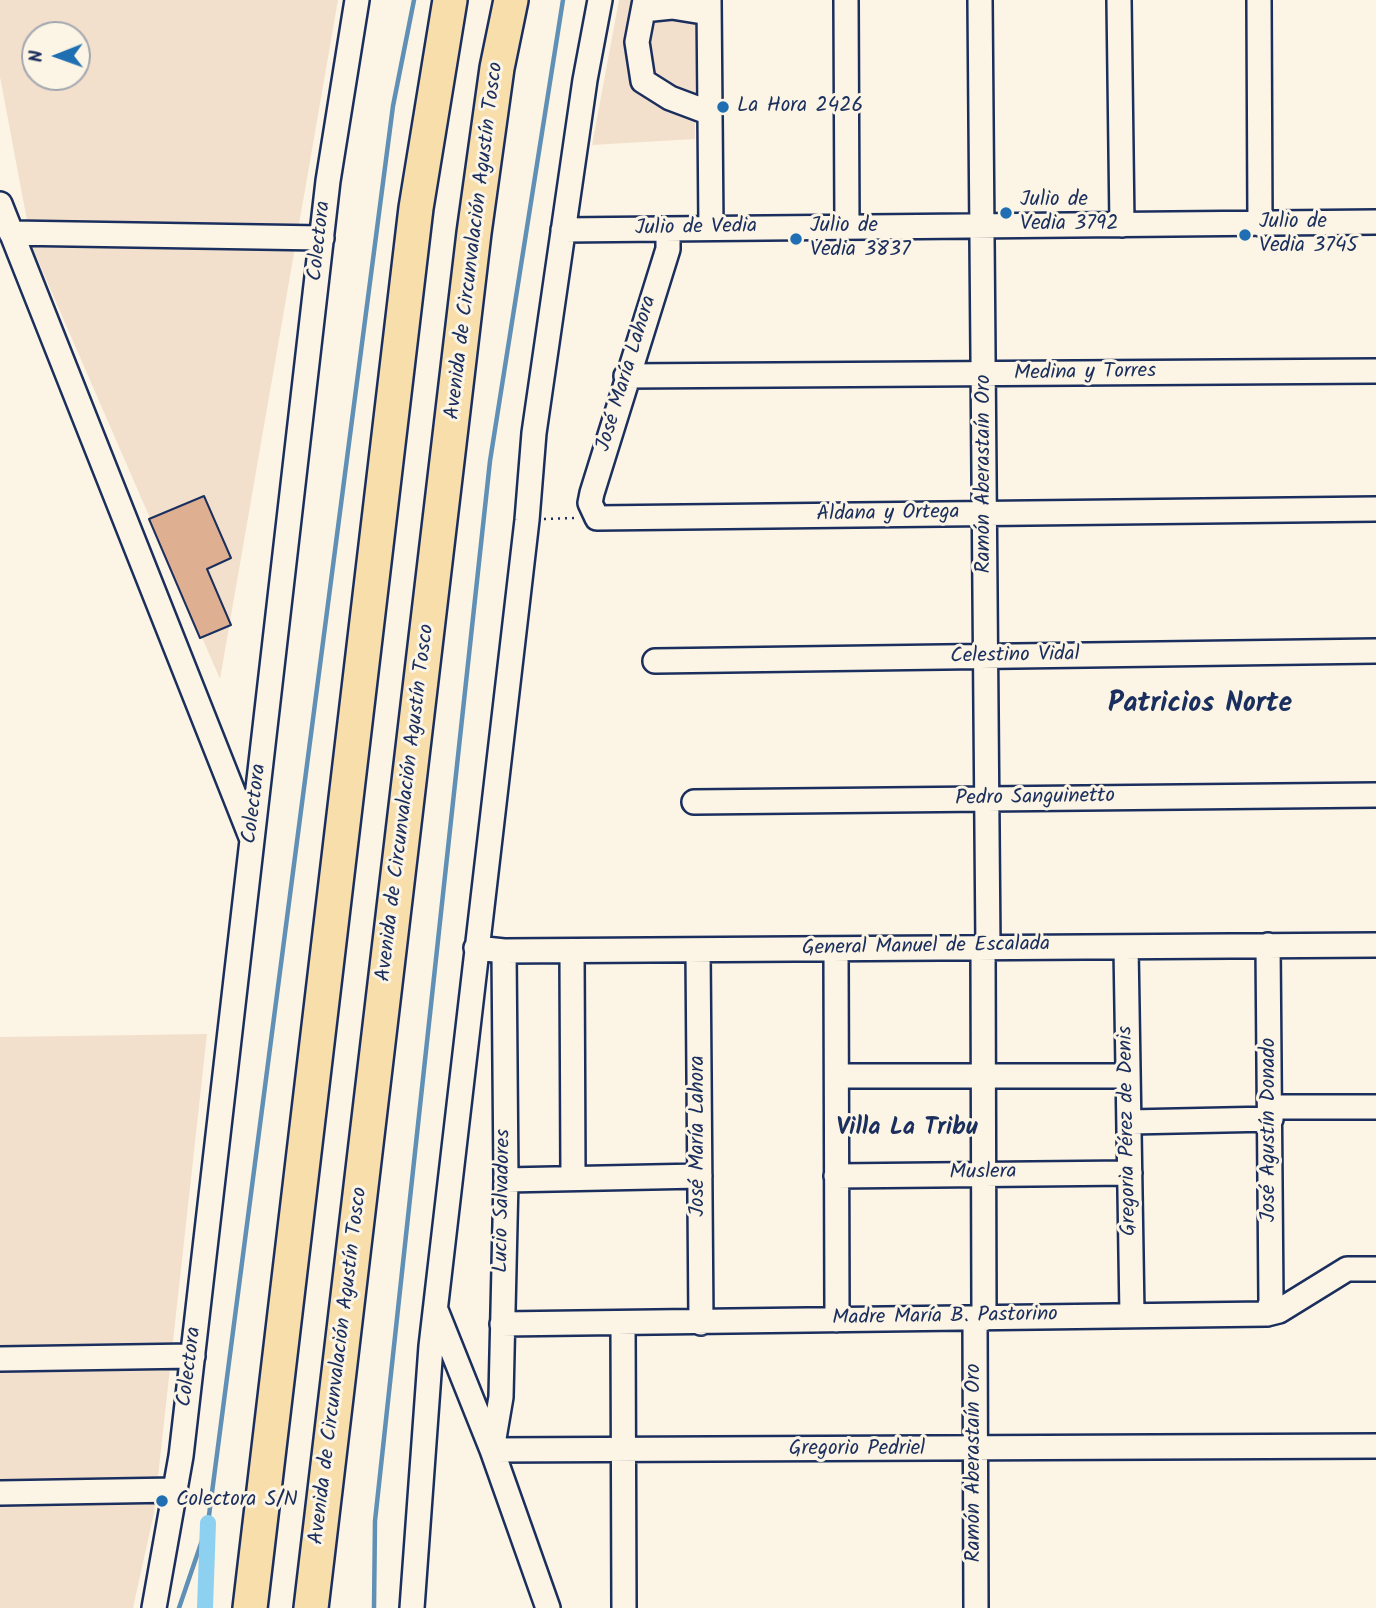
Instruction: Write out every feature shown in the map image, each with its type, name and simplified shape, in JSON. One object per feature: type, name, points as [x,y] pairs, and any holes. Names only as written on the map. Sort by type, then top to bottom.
[{"type":"highway","points":[[250,1608],[416,208],[450,0]]},
{"type":"highway","name":"Avenida de Circunvalación Agustín Tosco","points":[[311,1608],[474,233],[491,108],[511,0]]},
{"type":"highway","points":[[335,1608],[340,1522],[356,1362],[360,1199]]},
{"type":"highway","points":[[230,1608],[268,1461]]},
{"type":"street","name":"Colectora","points":[[153,1608],[175,1490],[193,1356],[322,238],[357,0]]},
{"type":"street","points":[[412,1608],[424,1409],[527,520],[534,433],[600,0]]},
{"type":"street","points":[[846,0],[847,227]]},
{"type":"street","name":"Ramón Aberastaín Oro","points":[[976,1608],[975,1450],[983,1174],[987,800],[980,0]]},
{"type":"street","points":[[1119,0],[1122,225]]},
{"type":"street","points":[[1259,0],[1260,224]]},
{"type":"street","points":[[710,113],[670,98],[643,81],[637,42],[644,5],[709,7],[710,113],[711,228]]},
{"type":"street","points":[[0,204],[252,839]]},
{"type":"street","name":"Julio de Vedia","points":[[563,230],[1376,222]]},
{"type":"street","name":"José María Lahora","points":[[597,518],[590,503],[592,493],[626,376],[668,249],[668,229]]},
{"type":"street","points":[[11,233],[322,238]]},
{"type":"street","name":"Medina y Torres","points":[[626,376],[1376,371]]},
{"type":"street","name":"Aldana y Ortega","points":[[597,518],[1376,509]]},
{"type":"street","name":"Celestino Vidal","points":[[655,661],[1376,651]]},
{"type":"street","name":"Pedro Sanguinetto","points":[[694,802],[1376,795]]},
{"type":"street","name":"José Agustín Donado","points":[[1267,1314],[1270,1302],[1271,1113],[1268,945]]},
{"type":"street","name":"General Manuel de Escalada","points":[[476,948],[504,951],[572,951],[1376,945]]},
{"type":"street","name":"Gregoria Pérez de Denis","points":[[1126,947],[1132,1315]]},
{"type":"street","name":"José María Lahora","points":[[698,950],[701,1323]]},
{"type":"street","points":[[836,950],[837,1320]]},
{"type":"street","name":"Lucio Salvadores","points":[[492,1450],[501,1397],[506,1180],[504,951]]},
{"type":"street","points":[[572,951],[573,1178]]},
{"type":"street","points":[[836,1076],[1128,1076]]},
{"type":"street","points":[[1130,1122],[1376,1107]]},
{"type":"street","name":"Muslera","points":[[836,1177],[1130,1173]]},
{"type":"street","points":[[506,1180],[700,1176]]},
{"type":"street","name":"Madre María B. Pastorino","points":[[502,1324],[1267,1314],[1279,1311],[1347,1269],[1376,1269]]},
{"type":"street","points":[[435,1307],[492,1450],[548,1608]]},
{"type":"street","points":[[623,1323],[624,1608]]},
{"type":"street","points":[[0,1359],[193,1356]]},
{"type":"street","name":"Gregorio Pedriel","points":[[492,1450],[975,1450],[1376,1446]]},
{"type":"street","points":[[0,1493],[175,1490]]},
{"type":"path","points":[[527,520],[597,518]]},
{"type":"shaded area","points":[[0,0],[338,0],[220,679],[32,247],[0,77]]},
{"type":"shaded area","points":[[619,0],[695,0],[695,139],[592,145]]},
{"type":"shaded area","points":[[207,1034],[154,1513],[133,1608],[0,1608],[0,1037]]},
{"type":"building","points":[[204,496],[231,558],[207,569],[231,625],[200,638],[149,519]]},
{"type":"waterway","points":[[179,1608],[208,1523],[393,106],[414,0]]},
{"type":"waterway","points":[[374,1608],[375,1521],[490,461],[563,0]]},
{"type":"waterway","points":[[205,1608],[208,1523]]},
{"type":"place","name":"La Hora 2426","points":[[723,107]]},
{"type":"place","name":"Julio de Vedia 3792","points":[[1006,213]]},
{"type":"place","name":"Julio de Vedia 3745","points":[[1245,235]]},
{"type":"place","name":"Julio de Vedia 3837","points":[[796,239]]},
{"type":"place","name":"Colectora S/N","points":[[162,1501]]},
{"type":"district","name":"Patricios Norte","points":[[1200,706]]},
{"type":"district","name":"Villa La Tribu","points":[[907,1130]]}]
